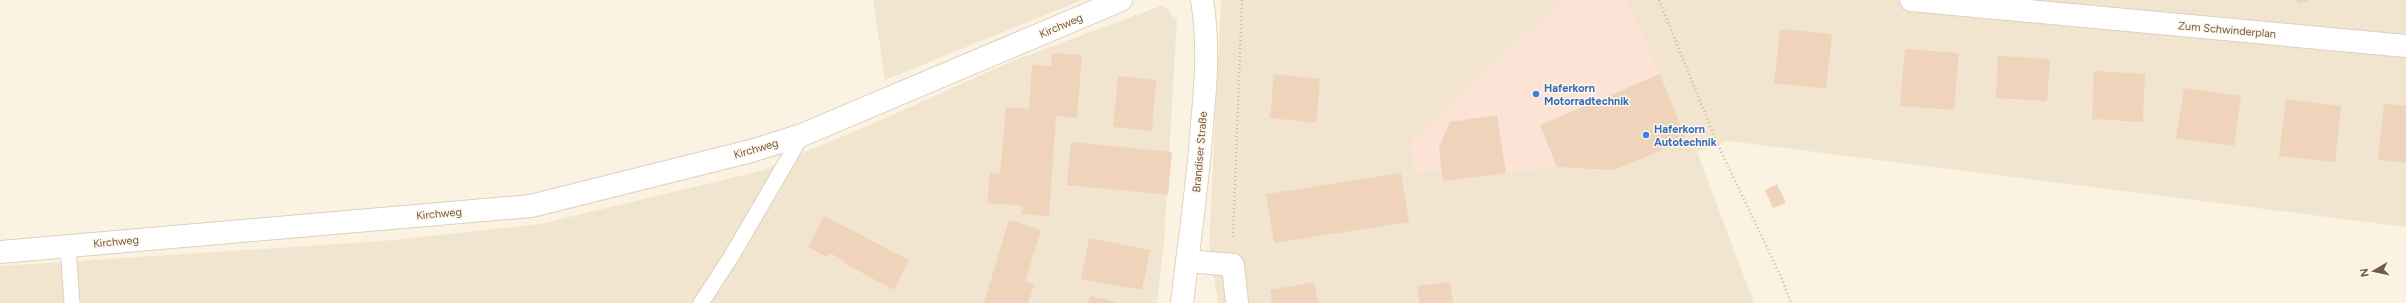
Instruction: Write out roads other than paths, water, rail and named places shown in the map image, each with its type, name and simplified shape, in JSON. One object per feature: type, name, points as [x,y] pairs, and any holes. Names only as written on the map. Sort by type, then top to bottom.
[{"type":"street","name":"Kirchweg","points":[[0,252],[530,206],[751,151],[802,135],[1121,0]]},
{"type":"street","name":"Brandiser Straße","points":[[1182,303],[1198,174],[1206,81],[1207,41],[1202,0]]},
{"type":"street","name":"Zum Schwinderplan","points":[[1911,0],[2046,7],[2406,46]]},
{"type":"street","points":[[1187,261],[1233,265],[1237,303]]},
{"type":"lane","name":"Kirchweg","points":[[701,303],[731,257],[802,135]]},
{"type":"lane","points":[[68,247],[72,303]]},
{"type":"place","name":"Haferkorn Motorradtechnik","points":[[1536,94]]},
{"type":"place","name":"Haferkorn Autotechnik","points":[[1646,135]]}]
